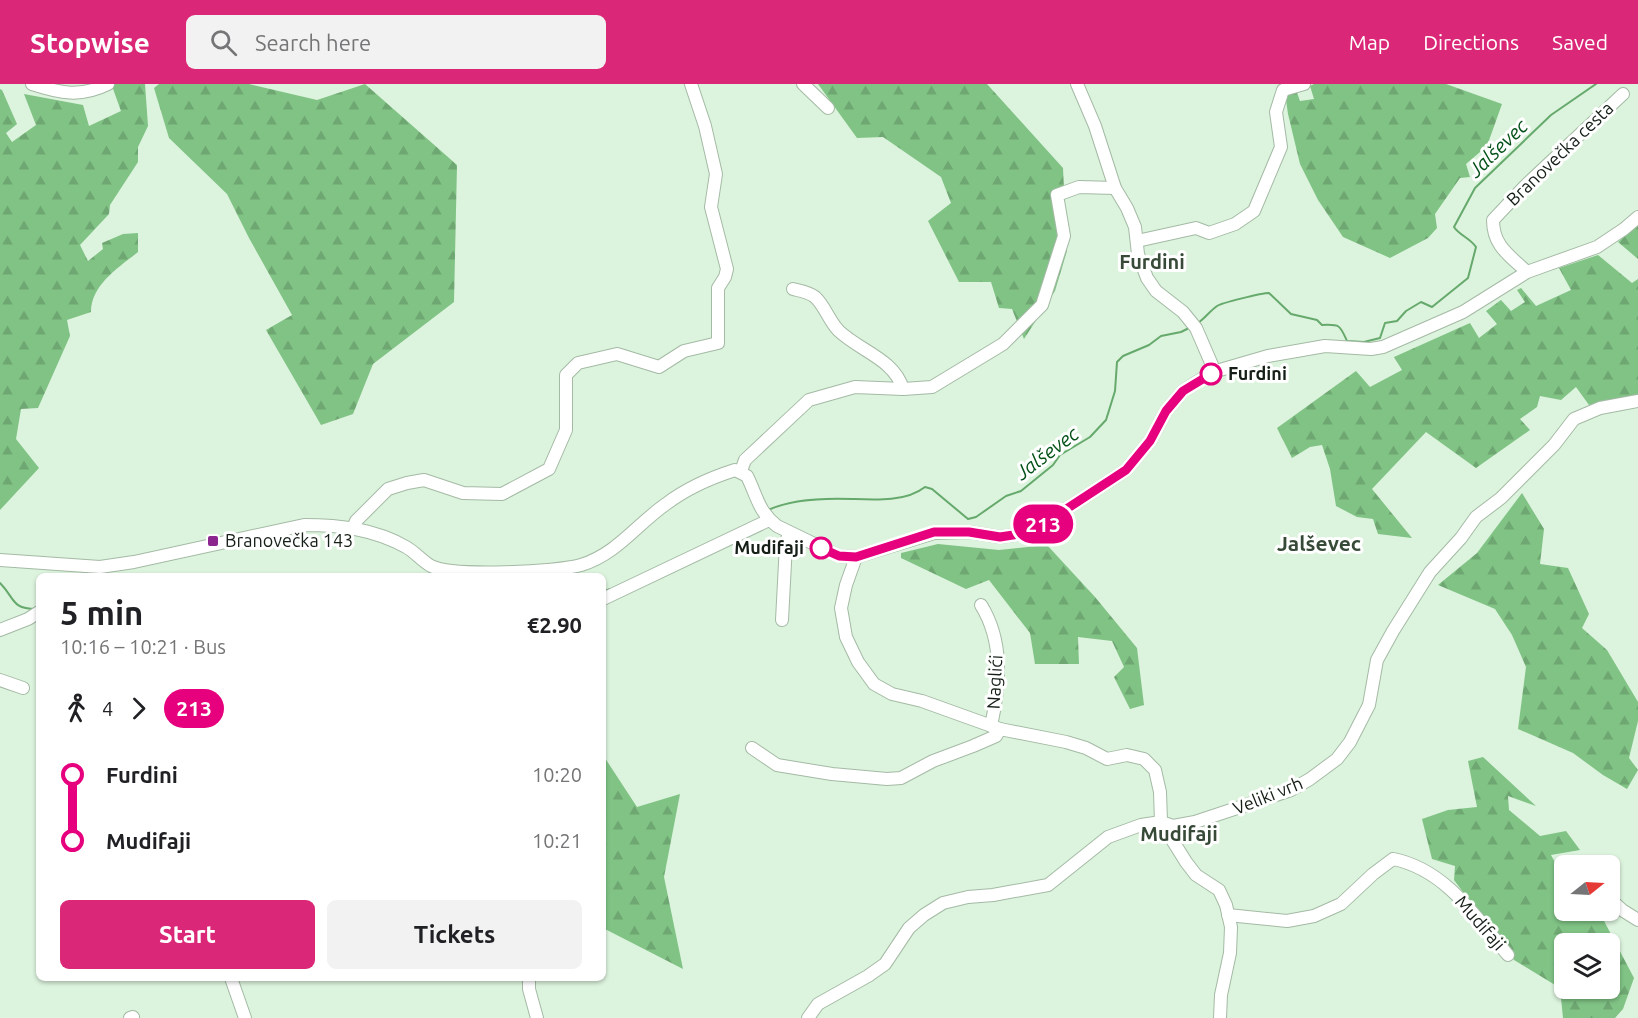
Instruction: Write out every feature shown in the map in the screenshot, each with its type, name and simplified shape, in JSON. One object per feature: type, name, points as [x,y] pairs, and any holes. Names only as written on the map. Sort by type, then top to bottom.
[{"type":"street","points":[[32,84],[60,93],[80,93],[108,84]]},
{"type":"street","points":[[353,528],[356,521],[388,489],[407,483],[424,480],[463,493],[502,494],[549,469],[566,430],[566,375],[578,363],[616,354],[659,367],[684,351],[718,343],[718,288],[727,269],[711,207],[716,174],[705,126],[691,84]]},
{"type":"street","points":[[803,84],[828,108]]},
{"type":"street","points":[[1077,84],[1095,126],[1115,189],[1135,227],[1138,254],[1147,278],[1156,291],[1183,312],[1196,328],[1213,372]]},
{"type":"street","points":[[1137,241],[1196,228],[1209,233],[1235,224],[1254,212],[1281,147],[1276,112],[1283,90],[1304,84]]},
{"type":"street","name":"Branovečka cesta","points":[[1527,272],[1496,241],[1493,220],[1525,186],[1623,94]]},
{"type":"street","points":[[741,471],[745,460],[809,400],[855,387],[903,389],[932,387],[1003,344],[1042,305],[1064,236],[1057,195],[1079,188],[1115,189]]},
{"type":"street","points":[[0,560],[93,571],[304,525],[353,528],[387,537],[432,566],[450,571],[535,570],[579,566],[602,557],[664,505],[688,489],[715,476],[735,470],[747,476],[765,515],[789,532],[839,556],[856,557],[934,532],[969,532],[1000,537],[1020,534],[1042,525],[1126,470],[1150,441],[1166,411],[1183,391],[1213,372],[1268,356],[1325,346],[1371,349],[1383,347],[1463,312],[1527,272],[1597,247],[1624,230],[1638,217]]},
{"type":"street","points":[[793,289],[807,292],[816,298],[830,321],[841,333],[885,364],[900,378],[903,389]]},
{"type":"street","name":"Veliki vrh","points":[[808,1018],[818,1004],[885,964],[909,928],[943,903],[1048,885],[1108,837],[1141,825],[1161,822],[1173,826],[1195,822],[1271,798],[1291,790],[1337,759],[1350,742],[1369,705],[1377,660],[1393,631],[1430,572],[1461,538],[1476,517],[1501,498],[1554,445],[1574,419],[1600,408],[1638,401]]},
{"type":"street","points":[[606,597],[765,515]]},
{"type":"street","points":[[782,620],[786,544],[789,532]]},
{"type":"street","points":[[856,557],[841,608],[846,637],[858,662],[874,684],[892,694],[922,701],[995,728],[1066,742],[1086,748],[1107,759],[1127,755],[1144,759],[1155,770],[1160,792],[1161,822],[1196,875],[1218,890],[1226,905],[1231,927],[1230,953],[1221,994],[1220,1018]]},
{"type":"street","name":"Naglići","points":[[981,605],[993,628],[998,653],[995,728]]},
{"type":"street","points":[[0,630],[36,614]]},
{"type":"street","points":[[0,680],[22,688]]},
{"type":"street","points":[[752,748],[777,765],[832,774],[894,779],[908,775],[933,760],[996,735],[995,728]]},
{"type":"street","name":"Mudifaji","points":[[1228,915],[1287,921],[1314,916],[1341,904],[1393,859],[1408,862],[1457,894],[1508,955]]},
{"type":"street","points":[[1620,908],[1638,920]]},
{"type":"street","points":[[232,981],[245,1018]]},
{"type":"street","points":[[530,981],[529,989],[537,1018]]},
{"type":"green space","points":[[115,84],[145,84],[148,126],[138,147],[138,162],[110,205],[109,214],[80,245],[88,261],[103,249],[102,243],[123,234],[138,233],[138,252],[101,285],[92,302],[91,312],[67,320],[70,336],[38,408],[21,409],[16,439],[39,468],[0,510],[0,89],[17,124],[6,133],[12,142],[36,125],[24,94],[83,105],[89,126],[121,111],[112,86]]},
{"type":"green space","points":[[159,84],[249,84],[317,100],[365,84],[457,165],[454,302],[373,364],[353,414],[321,425],[266,330],[292,315],[227,194],[169,138],[154,88]]},
{"type":"green space","points":[[818,84],[987,84],[1063,168],[1067,251],[1055,291],[1024,339],[1012,309],[999,308],[991,282],[959,282],[928,221],[951,203],[941,177],[883,137],[857,138]]},
{"type":"green space","points":[[1314,84],[1446,84],[1502,104],[1487,146],[1466,164],[1470,177],[1460,178],[1435,214],[1437,228],[1428,238],[1390,258],[1343,237],[1318,200],[1300,164],[1288,114],[1285,93],[1296,90],[1300,101],[1314,99],[1310,86]]},
{"type":"green space","points":[[1638,225],[1638,259],[1618,242]]},
{"type":"green space","points":[[1598,255],[1632,283],[1638,279],[1638,397],[1589,405],[1576,387],[1561,400],[1540,396],[1537,407],[1520,419],[1530,430],[1476,468],[1426,432],[1372,489],[1412,538],[1378,534],[1373,519],[1357,517],[1336,506],[1330,469],[1322,445],[1310,447],[1292,458],[1277,428],[1356,371],[1370,387],[1402,370],[1394,357],[1470,323],[1479,338],[1497,324],[1486,311],[1501,300],[1511,311],[1525,302],[1517,290],[1521,288],[1536,306],[1571,290],[1559,268]]},
{"type":"green space","points":[[1522,493],[1544,529],[1540,564],[1568,568],[1589,614],[1582,628],[1607,650],[1638,702],[1638,721],[1629,758],[1638,770],[1627,789],[1573,753],[1518,729],[1526,667],[1512,635],[1495,609],[1438,585],[1477,553]]},
{"type":"green space","points":[[938,544],[999,550],[1047,545],[1095,597],[1137,648],[1144,705],[1130,709],[1114,677],[1124,667],[1112,641],[1078,637],[1079,664],[1035,664],[1030,633],[989,580],[966,589],[901,558],[901,553]]},
{"type":"green space","points":[[1483,757],[1536,806],[1508,796],[1509,810],[1540,836],[1566,831],[1580,850],[1551,855],[1554,861],[1554,921],[1604,921],[1610,933],[1554,933],[1554,984],[1514,960],[1454,880],[1455,866],[1432,859],[1422,819],[1448,810],[1477,807],[1468,761]]},
{"type":"green space","points":[[606,760],[637,807],[680,794],[664,877],[683,969],[606,930]]},
{"type":"green space","points":[[1620,951],[1634,978],[1623,1009],[1615,1018],[1563,1018],[1561,999],[1620,999]]},
{"type":"waterway","name":"Jalševec","points":[[1198,323],[1220,305],[1269,293],[1291,314],[1317,320],[1322,325],[1336,325],[1341,329],[1347,341],[1364,342],[1380,338],[1385,323],[1397,321],[1406,311],[1421,302],[1432,307],[1468,278],[1476,247],[1454,227],[1475,188],[1551,115],[1596,84]]},
{"type":"waterway","name":"Jalševec","points":[[768,510],[809,500],[900,498],[925,487],[932,489],[968,519],[976,517],[1006,496],[1021,491],[1053,465],[1060,455],[1090,437],[1106,420],[1115,391],[1117,362],[1123,356],[1149,345],[1161,336],[1189,328]]},
{"type":"waterway","name":"Jalševec","points":[[0,583],[18,605],[36,609]]},
{"type":"waterway","name":"Jalševec","points":[[606,591],[610,589]]},
{"type":"bus line","name":"213","points":[[821,548],[839,556],[856,557],[934,532],[969,532],[1000,537],[1020,534],[1042,525],[1126,470],[1150,441],[1166,411],[1183,391],[1211,374]]},
{"type":"place","name":"Furdini","points":[[1211,374]]},
{"type":"place","name":"Branovečka 143","points":[[213,541]]},
{"type":"place","name":"Mudifaji","points":[[821,548]]},
{"type":"district","name":"Furdini","points":[[1152,262]]},
{"type":"district","name":"Jalševec","points":[[1319,544]]},
{"type":"district","name":"Mudifaji","points":[[1179,834]]}]
